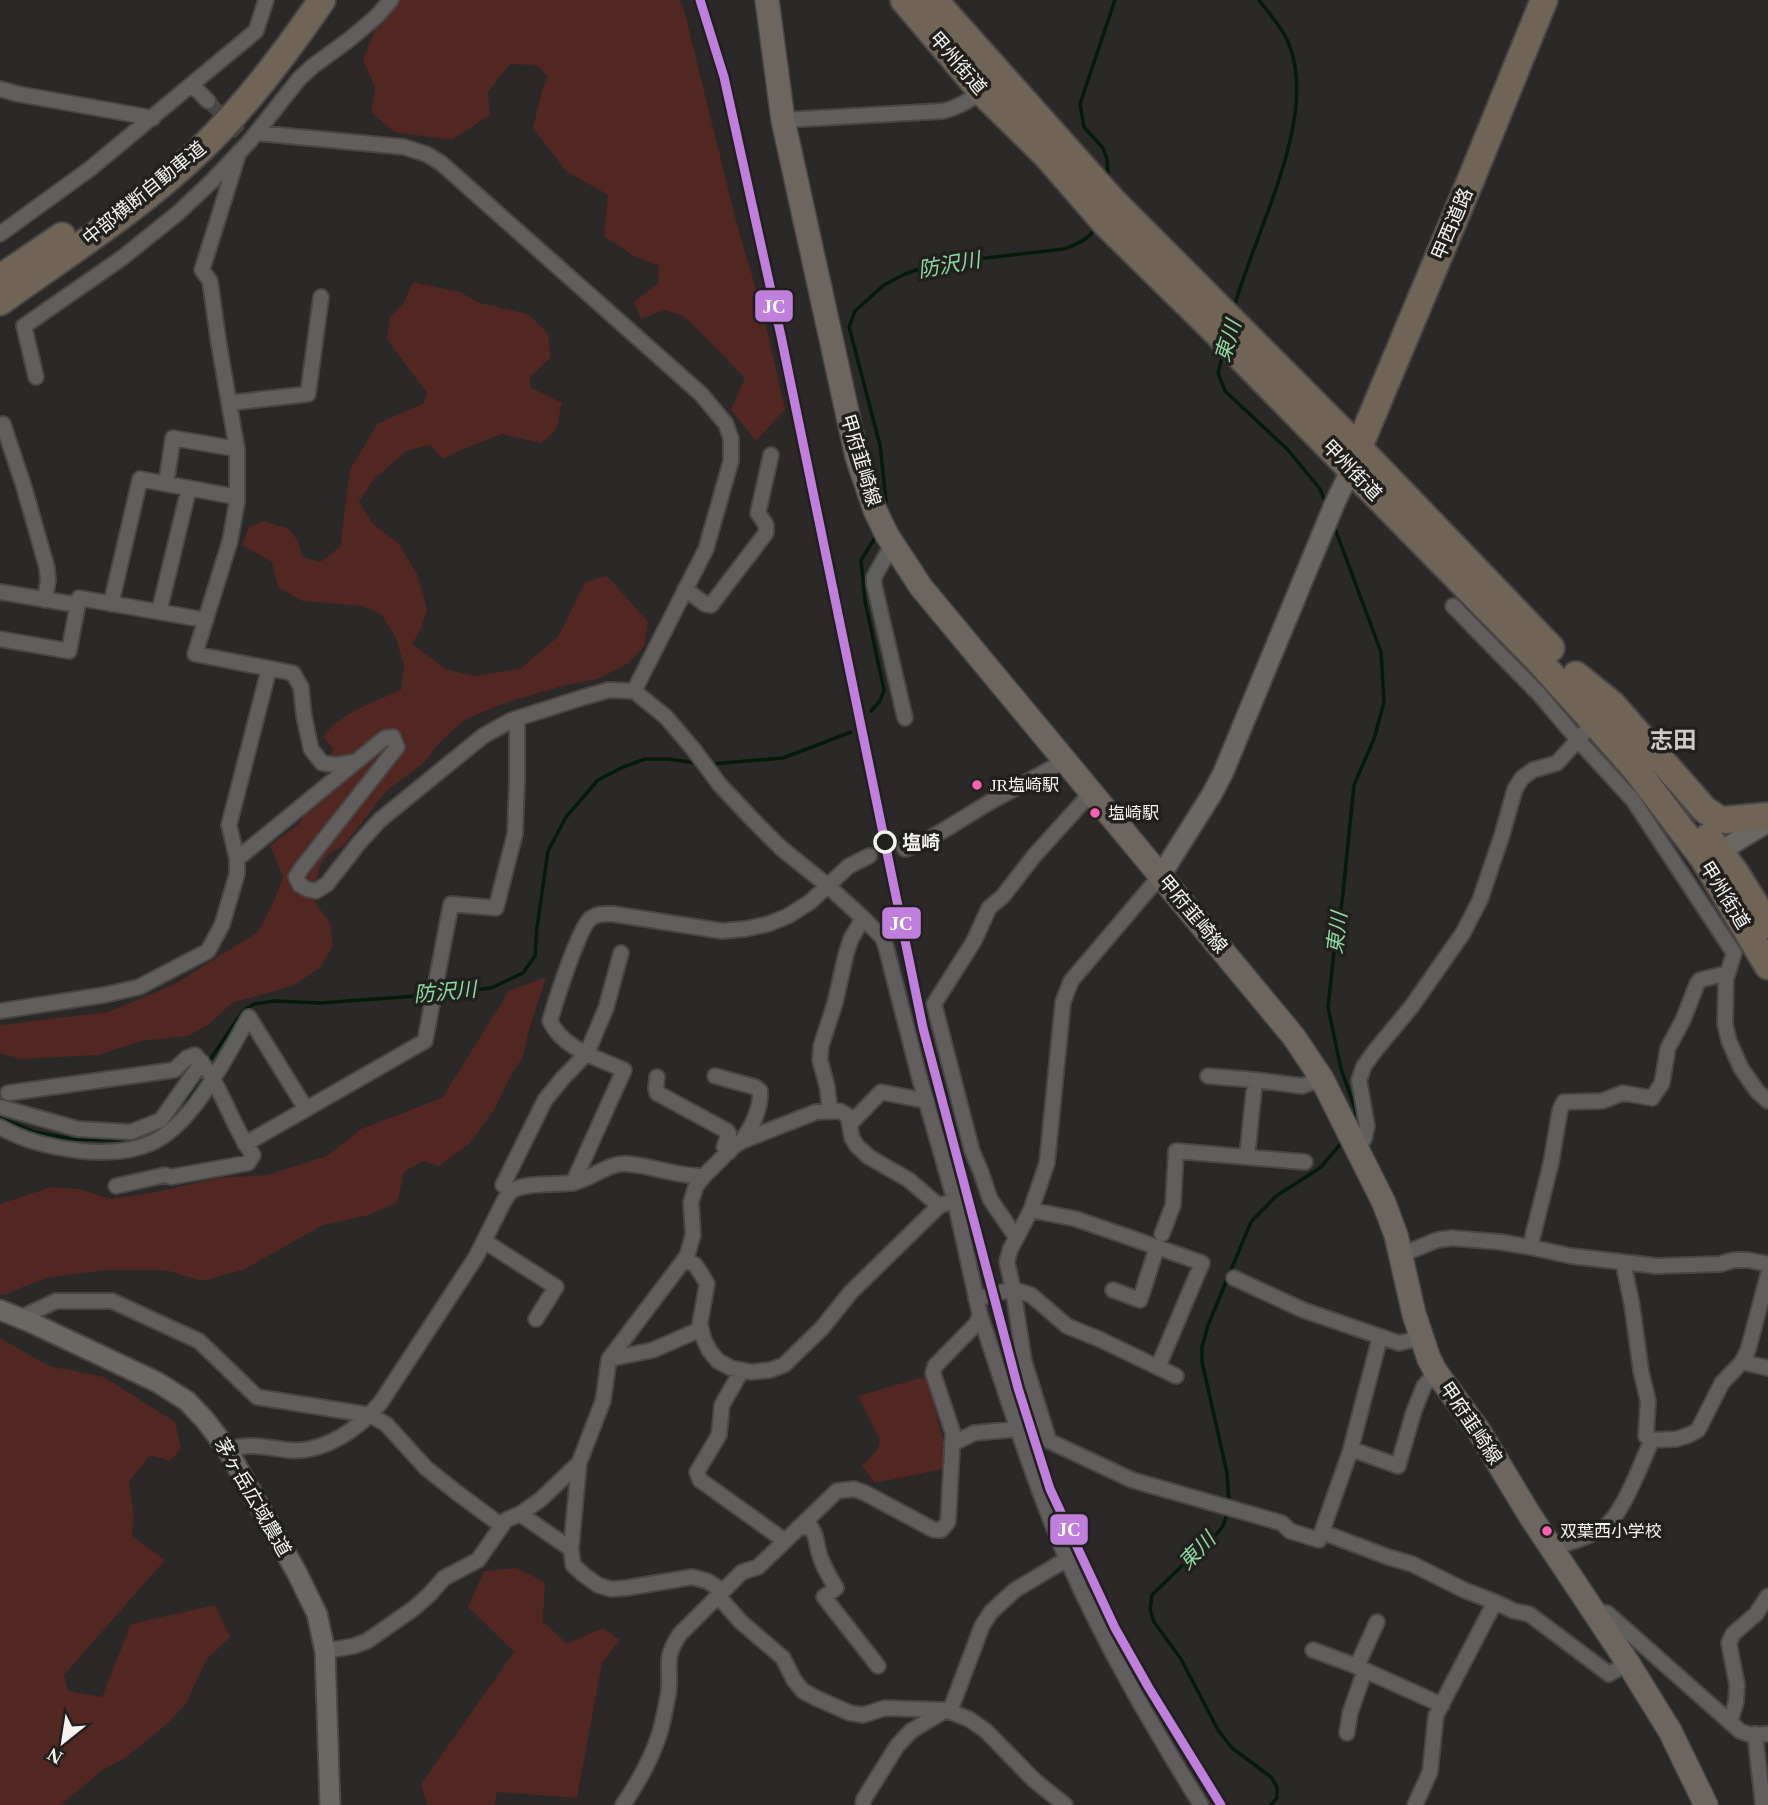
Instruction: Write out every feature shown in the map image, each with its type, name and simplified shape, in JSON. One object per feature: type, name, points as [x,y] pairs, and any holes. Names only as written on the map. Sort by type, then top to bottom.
[{"type":"highway","name":"中部横断自動車道","points":[[0,278],[110,203],[188,140],[249,77],[313,0]]},
{"type":"highway","name":"中部横断自動車道","points":[[0,302],[122,215],[201,149],[258,85],[322,0]]},
{"type":"highway","points":[[884,0],[920,39],[982,92]]},
{"type":"highway","name":"甲州街道","points":[[904,0],[982,92],[1046,155],[1100,202],[1219,320],[1354,458],[1538,660],[1586,731],[1637,771],[1702,862],[1768,966]]},
{"type":"highway","name":"甲州街道","points":[[934,0],[1042,122],[1100,202]]},
{"type":"highway","points":[[947,0],[1021,90],[1042,122]]},
{"type":"highway","name":"甲西道路","points":[[1354,458],[1544,0]]},
{"type":"highway","name":"甲州街道","points":[[1354,458],[1450,541],[1576,676],[1643,753],[1702,862],[1735,872],[1768,925]]},
{"type":"highway","points":[[1576,676],[1612,704],[1705,810],[1725,820],[1768,816]]},
{"type":"main road","points":[[758,0],[775,70]]},
{"type":"main road","name":"甲府韮崎線","points":[[767,0],[783,120],[856,457],[889,540],[921,587],[1294,1037],[1322,1079],[1384,1203],[1396,1235],[1414,1314],[1429,1359],[1479,1431],[1551,1549],[1628,1663],[1670,1731],[1706,1805]]},
{"type":"street","points":[[0,234],[91,168],[256,31],[265,0]]},
{"type":"street","points":[[36,377],[24,326],[122,258],[178,214],[299,79],[359,32],[391,0]]},
{"type":"street","points":[[192,85],[208,101]]},
{"type":"street","points":[[0,89],[153,118]]},
{"type":"street","points":[[783,120],[943,110],[963,104],[982,92]]},
{"type":"street","points":[[246,140],[202,270],[210,281],[237,449],[237,497],[230,541],[195,654],[293,674],[301,687],[311,749],[322,763],[336,765],[357,762]]},
{"type":"street","points":[[246,140],[404,147],[426,153],[701,394],[726,424],[731,439],[731,461],[706,549],[634,691]]},
{"type":"street","points":[[229,403],[308,394],[321,297]]},
{"type":"street","points":[[3,424],[47,568],[45,600]]},
{"type":"street","points":[[166,484],[173,438],[237,449]]},
{"type":"street","points":[[685,589],[705,604],[712,605],[766,533],[766,525],[758,513],[771,455]]},
{"type":"street","points":[[1354,458],[1223,774],[1161,875],[1071,981],[1067,990],[1063,1002],[1047,1163],[1031,1210],[1016,1237],[1007,1262],[1024,1361],[1049,1441],[1132,1480],[1282,1523],[1290,1531],[1319,1539],[1351,1448],[1380,1337]]},
{"type":"street","points":[[111,604],[140,479],[237,497]]},
{"type":"street","points":[[159,612],[189,488]]},
{"type":"street","points":[[889,540],[874,577],[874,584],[905,718]]},
{"type":"street","points":[[0,592],[78,605]]},
{"type":"street","points":[[0,639],[69,651],[79,598],[206,620]]},
{"type":"street","points":[[1352,1140],[1364,1139],[1367,1126],[1359,1080],[1364,1066],[1412,1006],[1463,933],[1480,900],[1515,789],[1522,778],[1532,771],[1557,763],[1586,731],[1540,695],[1453,606]]},
{"type":"street","points":[[0,1011],[139,987],[208,951],[222,925],[236,874],[237,859],[229,825],[269,669]]},
{"type":"street","points":[[237,859],[385,738],[393,737],[397,747],[296,877],[300,885],[307,889],[316,891],[327,884],[380,820],[483,736],[517,719],[609,691],[634,691],[666,717],[728,794],[781,848],[828,886],[882,937],[955,1201],[980,1315],[1055,1530],[1119,1668],[1201,1805]]},
{"type":"street","points":[[245,1144],[425,1041],[451,904],[496,908],[515,834],[517,719]]},
{"type":"street","points":[[905,849],[926,841],[1065,761]]},
{"type":"street","points":[[1016,1237],[990,1199],[972,1151],[934,1004],[974,941],[989,908],[1003,896],[1034,856],[1091,793]]},
{"type":"street","points":[[1768,822],[1702,862],[1734,953],[1726,979],[1725,1024],[1729,1041],[1741,1068],[1757,1091],[1768,1101]]},
{"type":"street","points":[[573,1183],[624,1069],[564,1041],[555,1032],[550,1021],[583,928],[589,919],[599,914],[613,914],[723,931],[768,924],[788,916],[810,902],[849,866],[869,856]]},
{"type":"street","points":[[830,1111],[820,1060],[821,1046],[835,1003],[846,954],[863,918]]},
{"type":"street","points":[[511,1191],[503,1185],[545,1100],[587,1053],[606,1008],[621,953]]},
{"type":"street","points":[[1530,1247],[1564,1102],[1602,1101],[1623,1093],[1652,1098],[1662,1083],[1668,1048],[1683,1020],[1697,984],[1700,980],[1728,973]]},
{"type":"street","points":[[0,1127],[37,1142],[71,1150],[101,1152],[154,1143],[188,1113],[207,1070],[249,1017],[306,1109]]},
{"type":"street","points":[[8,1093],[174,1070],[187,1058],[195,1055],[207,1070],[253,1155],[248,1163],[171,1177],[165,1175],[116,1186]]},
{"type":"street","points":[[0,1107],[78,1129],[131,1132],[161,1120],[188,1084],[207,1070]]},
{"type":"street","points":[[715,1076],[755,1087],[760,1091],[751,1127],[742,1141]]},
{"type":"street","points":[[1208,1076],[1303,1086],[1322,1079]]},
{"type":"street","points":[[657,1077],[657,1093],[727,1130],[729,1134],[724,1147],[729,1152]]},
{"type":"street","points":[[1247,1157],[1255,1080]]},
{"type":"street","points":[[850,1123],[881,1092],[927,1101]]},
{"type":"street","points":[[939,1206],[909,1181],[869,1157],[857,1146],[852,1138],[848,1116],[840,1111],[816,1112],[734,1146],[696,1186],[691,1202],[693,1235],[685,1259],[609,1359],[603,1401],[579,1463],[571,1549],[573,1565],[598,1585],[611,1589],[692,1577],[707,1581],[741,1622],[783,1658],[803,1691],[816,1699],[863,1716],[885,1708],[948,1711],[969,1718],[986,1731],[1034,1780],[1065,1805]]},
{"type":"street","points":[[1113,1290],[1140,1300],[1173,1206],[1176,1151],[1305,1162]]},
{"type":"street","points":[[228,1449],[257,1445],[289,1450],[322,1447],[370,1415],[476,1257],[511,1191],[520,1187],[573,1183],[587,1179],[615,1164],[627,1163],[692,1177],[704,1176]]},
{"type":"street","points":[[685,1259],[695,1265],[707,1284],[700,1323],[709,1350],[718,1361],[731,1368],[751,1372],[770,1370],[784,1365],[822,1328],[851,1292],[939,1206],[955,1201]]},
{"type":"street","points":[[1031,1210],[1159,1240],[1202,1263],[1158,1367]]},
{"type":"street","points":[[1401,1255],[1437,1240],[1452,1238],[1657,1266],[1720,1264],[1734,1260],[1768,1264]]},
{"type":"street","points":[[484,1241],[556,1287],[536,1319]]},
{"type":"street","points":[[1623,1262],[1648,1401],[1646,1436],[1651,1440],[1676,1439],[1698,1430],[1722,1383],[1742,1362],[1748,1350],[1768,1275]]},
{"type":"street","points":[[1234,1278],[1303,1310],[1380,1337],[1399,1343],[1421,1338]]},
{"type":"street","points":[[976,1299],[1013,1289],[1031,1295],[1067,1326],[1176,1376]]},
{"type":"street","points":[[20,1318],[56,1301],[112,1301],[199,1341],[257,1397],[370,1415],[386,1424],[426,1468],[502,1526]]},
{"type":"street","name":"茅ヶ岳広域農道","points":[[0,1310],[157,1382],[187,1401],[228,1449],[317,1614],[325,1651],[330,1805]]},
{"type":"street","points":[[623,1805],[638,1782],[659,1738],[669,1692],[668,1667],[672,1646],[680,1634],[742,1572],[758,1567],[836,1491],[854,1489],[865,1493],[934,1530],[941,1530],[947,1522],[953,1433],[933,1373],[934,1366],[976,1324],[980,1315]]},
{"type":"street","points":[[609,1359],[653,1350],[701,1329]]},
{"type":"street","points":[[1742,1362],[1768,1368]]},
{"type":"street","points":[[742,1370],[722,1405],[719,1435],[698,1476],[785,1541]]},
{"type":"street","points":[[1351,1448],[1398,1466],[1423,1386],[1436,1372]]},
{"type":"street","points":[[952,1444],[974,1433],[1018,1429]]},
{"type":"street","points":[[1551,1549],[1602,1529],[1609,1523],[1618,1511],[1651,1440]]},
{"type":"street","points":[[325,1651],[367,1641],[429,1595],[444,1578],[478,1560],[506,1520],[540,1500],[579,1463]]},
{"type":"street","points":[[520,1514],[571,1549]]},
{"type":"street","points":[[798,1528],[810,1526],[816,1535],[826,1572],[836,1588],[824,1598],[878,1666]]},
{"type":"street","points":[[1322,1532],[1412,1564],[1464,1590],[1514,1611],[1529,1614],[1609,1674],[1628,1663]]},
{"type":"street","points":[[863,1805],[863,1799],[897,1746],[911,1731],[948,1711],[982,1626],[991,1612],[1015,1590],[1067,1559]]},
{"type":"street","points":[[1730,1722],[1736,1702],[1737,1685],[1729,1643],[1733,1634],[1756,1614],[1768,1596]]},
{"type":"street","points":[[1415,1805],[1430,1772],[1436,1716],[1495,1602]]},
{"type":"street","points":[[1594,1612],[1607,1613],[1740,1731],[1761,1734],[1763,1805]]},
{"type":"street","points":[[1347,1733],[1361,1668],[1377,1622]]},
{"type":"street","points":[[1313,1650],[1442,1704]]},
{"type":"shaded area","points":[[387,0],[680,0],[736,221],[764,317],[785,409],[756,441],[731,410],[745,378],[684,316],[665,310],[641,319],[634,302],[659,283],[658,265],[635,257],[604,236],[608,195],[566,171],[533,128],[548,76],[536,65],[510,64],[488,92],[490,115],[452,140],[394,132],[371,112],[375,87],[363,60]]},
{"type":"shaded area","points":[[413,282],[460,292],[480,303],[528,314],[548,334],[551,357],[530,377],[530,387],[562,403],[556,430],[541,443],[502,434],[443,459],[430,445],[406,451],[375,478],[359,501],[373,524],[398,543],[417,574],[427,609],[421,629],[412,644],[446,669],[474,676],[520,669],[558,637],[585,582],[607,576],[648,622],[644,646],[629,663],[598,679],[566,685],[508,702],[464,720],[437,745],[425,762],[386,791],[343,847],[323,861],[314,901],[330,923],[333,946],[320,968],[292,986],[232,1003],[208,1025],[188,1036],[140,1041],[98,1055],[21,1059],[0,1053],[0,1025],[108,1012],[173,985],[258,932],[283,877],[270,845],[299,824],[326,774],[333,749],[323,737],[348,714],[401,690],[404,665],[395,636],[381,614],[362,606],[302,601],[278,587],[272,562],[242,545],[249,527],[264,521],[289,529],[298,541],[302,557],[320,562],[340,547],[350,470],[377,424],[424,403],[427,393],[387,338],[390,317],[403,304]]},
{"type":"shaded area","points":[[546,977],[523,1057],[494,1110],[469,1144],[439,1166],[423,1161],[404,1172],[397,1203],[365,1216],[323,1225],[243,1270],[202,1281],[165,1270],[105,1270],[46,1278],[0,1294],[0,1204],[51,1187],[79,1189],[111,1199],[218,1178],[268,1175],[327,1156],[361,1129],[442,1098],[509,991]]},
{"type":"shaded area","points":[[0,1338],[49,1366],[104,1377],[175,1422],[181,1448],[170,1461],[150,1455],[129,1482],[134,1516],[132,1536],[165,1560],[64,1675],[68,1691],[102,1697],[131,1624],[215,1605],[230,1637],[206,1660],[186,1704],[166,1725],[125,1758],[102,1770],[61,1805],[0,1805]]},
{"type":"shaded area","points":[[927,1376],[947,1456],[943,1469],[875,1483],[862,1466],[878,1449],[880,1440],[858,1396]]},
{"type":"shaded area","points":[[516,1568],[545,1582],[543,1621],[567,1644],[603,1628],[620,1640],[602,1663],[577,1798],[497,1792],[495,1805],[427,1805],[421,1784],[514,1652],[468,1607],[484,1571]]},
{"type":"waterway","name":"防沢川","points":[[1108,177],[1103,148],[1084,127],[1080,104],[1115,0]]},
{"type":"waterway","name":"東川","points":[[1234,308],[1280,176],[1296,106],[1296,74],[1289,44],[1280,27],[1259,0]]},
{"type":"waterway","name":"防沢川","points":[[885,507],[880,445],[849,327],[855,311],[884,285],[933,264],[1064,249],[1086,238],[1095,228]]},
{"type":"waterway","name":"東川","points":[[1223,353],[1218,373],[1225,391],[1288,450],[1320,489],[1327,506]]},
{"type":"waterway","name":"東川","points":[[1334,526],[1381,652],[1384,702],[1374,739],[1354,785],[1328,1007],[1341,1069],[1356,1111],[1355,1122]]},
{"type":"waterway","name":"防沢川","points":[[871,711],[880,701],[884,690],[865,601],[861,560],[877,535]]},
{"type":"waterway","name":"防沢川","points":[[711,764],[783,758],[851,732]]},
{"type":"waterway","name":"防沢川","points":[[439,994],[491,988],[523,973],[535,956],[548,851],[566,817],[598,780],[645,759],[696,763]]},
{"type":"waterway","name":"防沢川","points":[[207,1064],[243,1011],[254,1004],[275,1001],[320,1003],[431,995]]},
{"type":"waterway","name":"防沢川","points":[[0,1118],[35,1132],[71,1139],[134,1140],[162,1129],[179,1111],[202,1074]]},
{"type":"waterway","name":"東川","points":[[1229,1504],[1227,1473],[1202,1362],[1202,1347],[1208,1325],[1251,1222],[1276,1196],[1320,1168],[1344,1140]]},
{"type":"waterway","name":"東川","points":[[1228,1511],[1223,1526],[1211,1541],[1198,1550],[1152,1595],[1150,1609],[1154,1622],[1181,1659],[1218,1730],[1232,1748],[1271,1777],[1277,1787],[1277,1798],[1271,1805]]},
{"type":"tunnel","points":[[208,101],[240,133]]},
{"type":"transit line","name":"JC","points":[[700,0],[724,77],[781,336],[923,1028],[1018,1388],[1050,1489],[1115,1628],[1221,1805]]},
{"type":"place","name":"JR塩崎駅","points":[[977,785]]},
{"type":"place","name":"塩崎駅","points":[[1095,813]]},
{"type":"place","name":"塩崎","points":[[885,842]]},
{"type":"place","name":"双葉西小学校","points":[[1547,1531]]},
{"type":"district","name":"志田","points":[[1673,740]]}]
